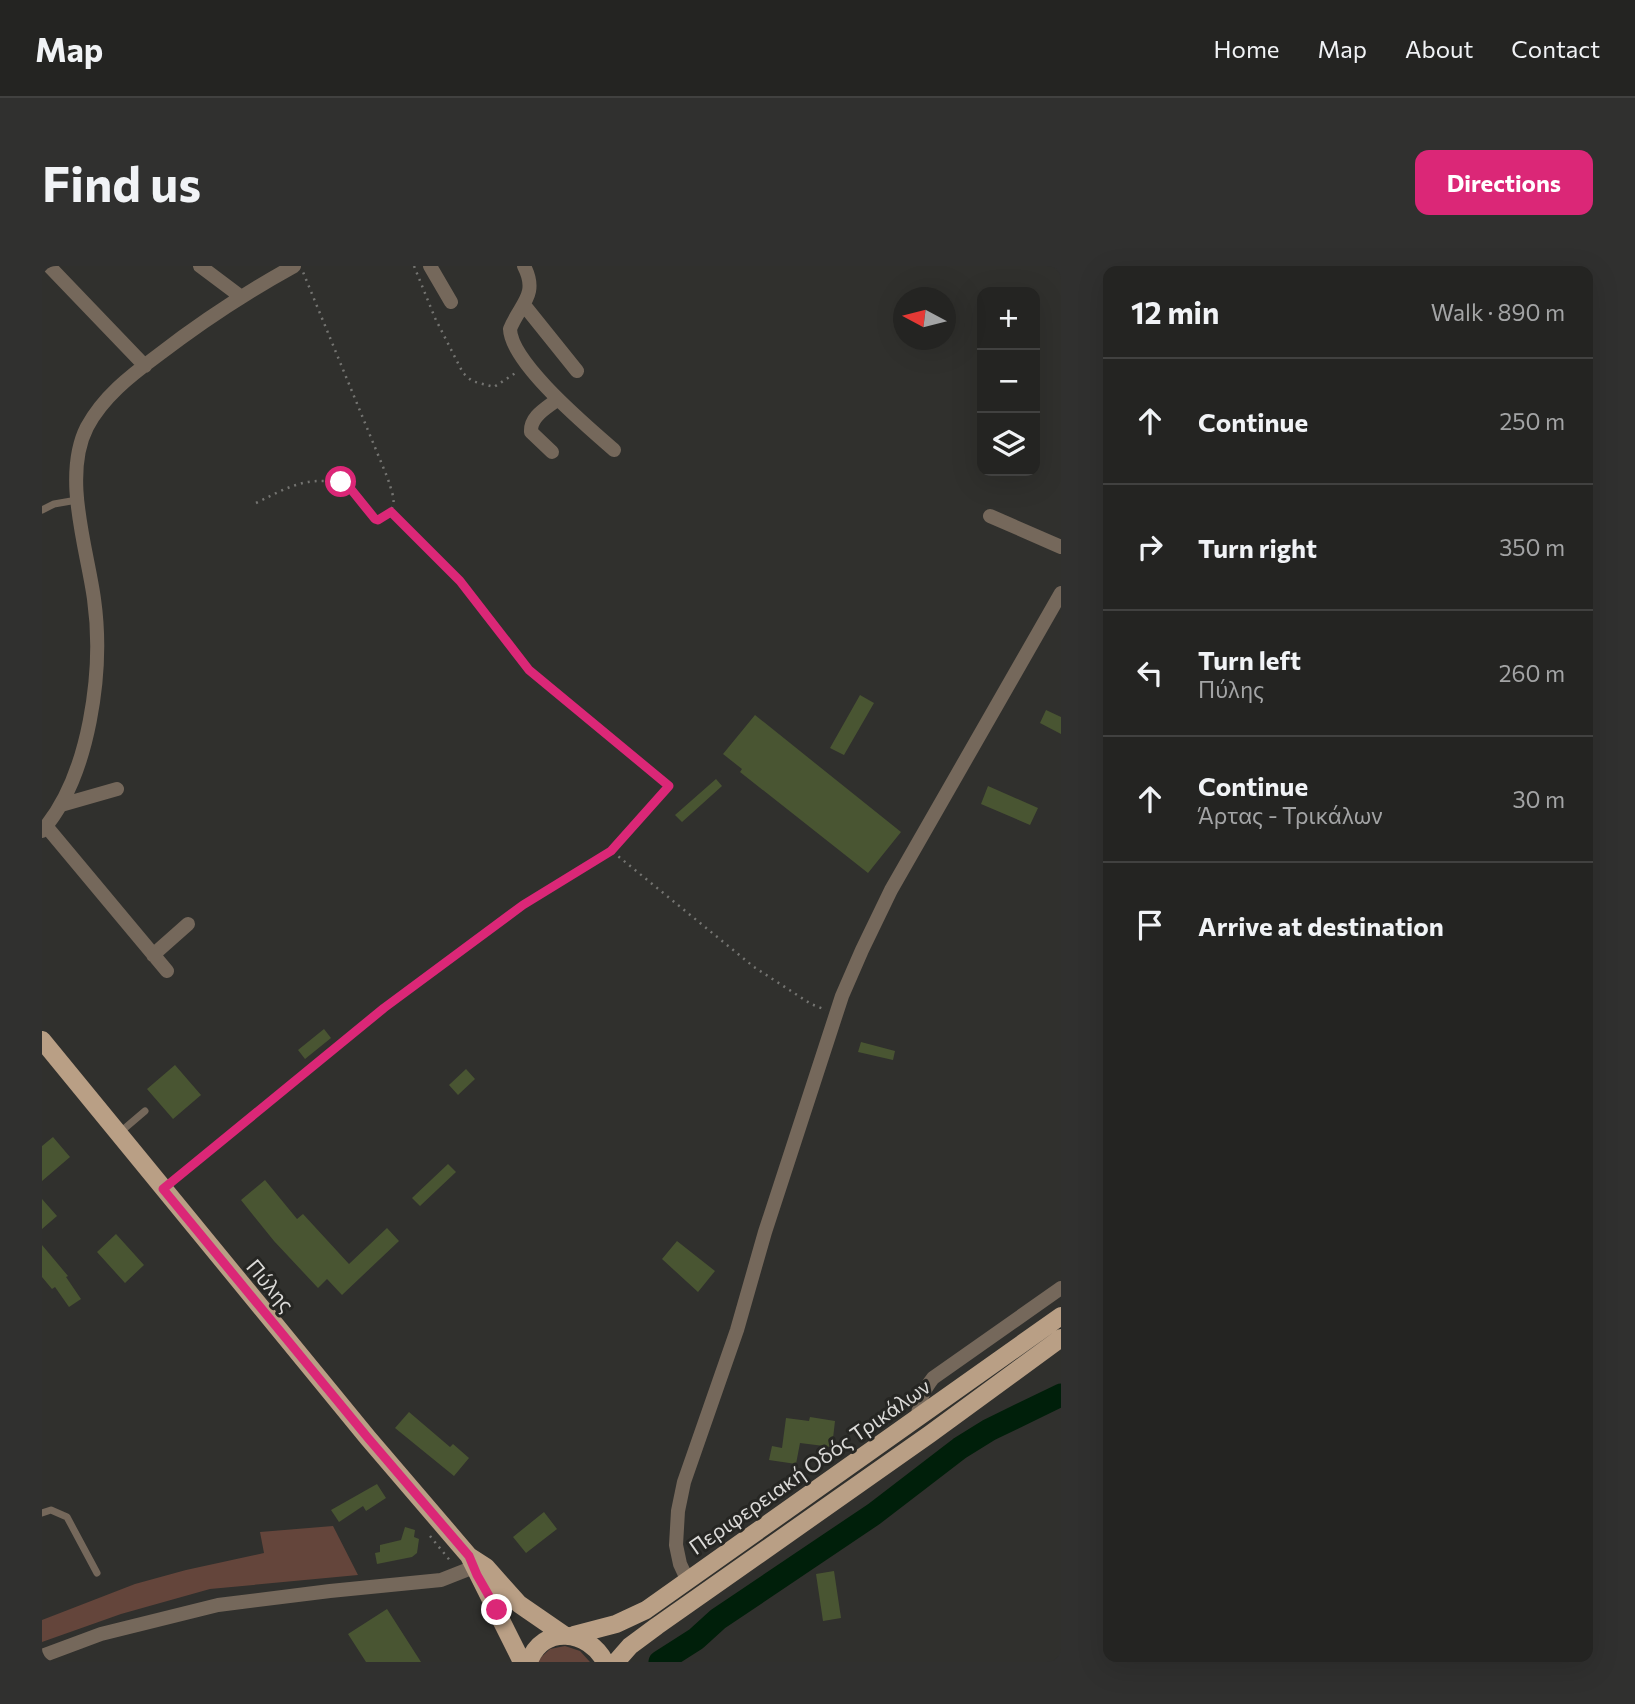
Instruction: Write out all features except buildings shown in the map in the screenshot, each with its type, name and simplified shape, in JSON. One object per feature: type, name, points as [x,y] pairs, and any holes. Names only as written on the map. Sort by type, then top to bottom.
[{"type":"main road","name":"Πύλης","points":[[42,1040],[368,1438],[468,1566]]},
{"type":"main road","name":"Περιφερειακή Οδός Τρικάλων","points":[[529,1662],[539,1646],[551,1638],[597,1630],[640,1614],[1061,1316]]},
{"type":"main road","name":"Περιφερειακή Οδός Τρικάλων","points":[[616,1662],[657,1626],[1061,1338]]},
{"type":"main road","points":[[468,1566],[486,1567],[519,1604],[569,1635],[587,1640],[605,1662]]},
{"type":"main road","points":[[468,1566],[522,1662]]},
{"type":"street","points":[[50,266],[145,366]]},
{"type":"street","points":[[200,266],[240,296]]},
{"type":"street","points":[[167,971],[44,829],[61,805],[85,736],[97,657],[94,599],[78,499],[80,450],[88,426],[109,397],[145,366],[191,329],[240,296],[294,266]]},
{"type":"street","points":[[430,266],[451,302]]},
{"type":"street","points":[[524,266],[530,286],[529,297],[513,321],[510,336],[527,363],[558,400],[614,450]]},
{"type":"street","points":[[524,304],[577,371]]},
{"type":"street","points":[[552,452],[531,432],[530,426],[533,419],[558,400]]},
{"type":"street","points":[[990,516],[1061,547]]},
{"type":"street","points":[[688,1579],[680,1564],[676,1545],[681,1491],[737,1330],[765,1232],[835,1015],[850,976],[891,890],[1061,593]]},
{"type":"street","points":[[61,805],[117,789]]},
{"type":"street","points":[[153,955],[188,924]]},
{"type":"street","points":[[918,1417],[923,1390],[933,1378],[1061,1287]]},
{"type":"street","points":[[42,1656],[114,1631],[218,1605],[441,1580],[468,1566]]},
{"type":"lane","points":[[42,510],[54,504],[78,499]]},
{"type":"lane","points":[[118,1134],[145,1111]]},
{"type":"lane","points":[[42,1513],[51,1510],[66,1517],[97,1573]]},
{"type":"path","points":[[256,503],[303,482],[341,482],[350,488],[378,520],[391,512],[394,499],[300,266]]},
{"type":"path","points":[[414,266],[453,354],[463,373],[472,381],[494,387],[506,382],[527,363]]},
{"type":"path","points":[[163,1189],[384,1008],[523,905],[611,851],[669,786],[529,670],[460,581],[391,512]]},
{"type":"path","points":[[611,851],[754,967],[811,1004],[835,1015]]},
{"type":"path","points":[[428,1533],[468,1566]]},
{"type":"shaded area","points":[[333,1526],[358,1575],[210,1589],[121,1614],[42,1642],[42,1620],[135,1584],[264,1553],[260,1532]]},
{"type":"shaded area","points":[[565,1646],[580,1651],[590,1662],[536,1662],[550,1649]]},
{"type":"waterway","points":[[660,1662],[696,1639],[718,1619],[874,1514],[960,1448],[989,1430],[1061,1395]]},
{"type":"route","points":[[341,482],[350,488],[375,519],[378,520],[391,512],[460,581],[529,670],[669,786],[611,851],[523,905],[384,1008],[163,1189],[469,1556],[497,1610]]}]
